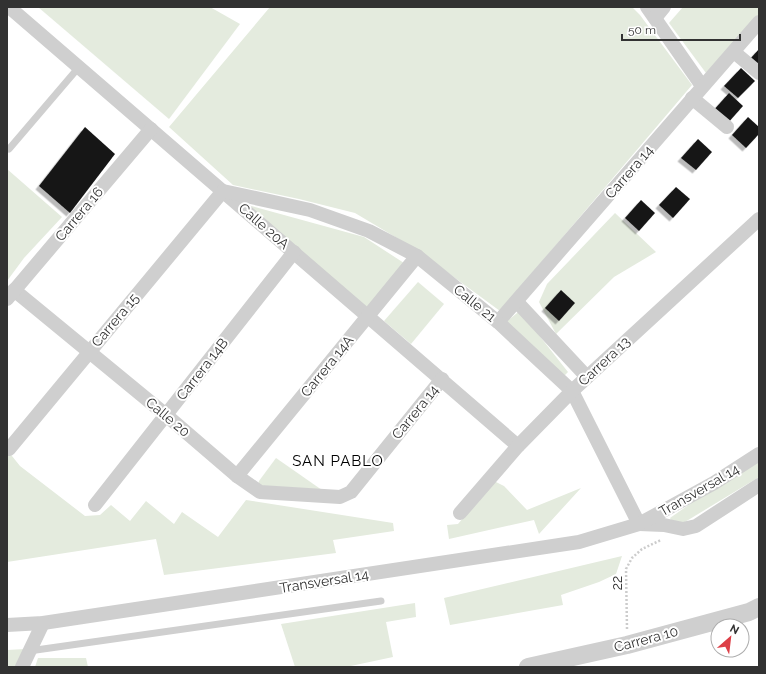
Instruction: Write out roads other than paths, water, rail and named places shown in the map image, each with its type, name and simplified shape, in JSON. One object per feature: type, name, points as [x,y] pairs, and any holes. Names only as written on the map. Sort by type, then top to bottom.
[{"type":"street","name":"Calle 20A","points":[[9,7],[518,446]]},
{"type":"street","points":[[664,7],[651,13],[702,86]]},
{"type":"street","name":"Carrera 14","points":[[498,322],[517,302],[702,86],[734,52],[759,22]]},
{"type":"street","points":[[734,52],[759,72]]},
{"type":"street","points":[[692,98],[727,128]]},
{"type":"street","name":"Carrera 16","points":[[11,294],[151,129]]},
{"type":"street","name":"Calle 21","points":[[223,191],[310,210],[369,231],[417,256],[498,322],[572,391],[639,524]]},
{"type":"street","name":"Carrera 15","points":[[9,449],[223,191]]},
{"type":"street","name":"Carrera 13","points":[[460,513],[518,446],[572,391],[759,219]]},
{"type":"street","name":"Carrera 14B","points":[[95,505],[294,252]]},
{"type":"street","name":"Carrera 14A","points":[[237,476],[417,256]]},
{"type":"street","name":"Calle 20","points":[[11,294],[88,352],[166,414],[237,476],[260,492],[340,497]]},
{"type":"street","points":[[517,302],[587,377]]},
{"type":"street","name":"Carrera 14","points":[[340,497],[351,492],[442,379]]},
{"type":"street","name":"Transversal 14","points":[[7,625],[43,623],[579,542],[639,524],[714,483],[759,454]]},
{"type":"street","name":"Transversal 14","points":[[639,524],[664,525],[683,529],[696,526],[759,485]]},
{"type":"street","name":"Carrera 10","points":[[530,667],[627,644],[749,612],[759,607]]},
{"type":"street","points":[[22,667],[43,623]]},
{"type":"lane","points":[[9,150],[79,67]]},
{"type":"lane","points":[[29,652],[381,601]]},
{"type":"district","name":"SAN PABLO","points":[[338,461]]}]
